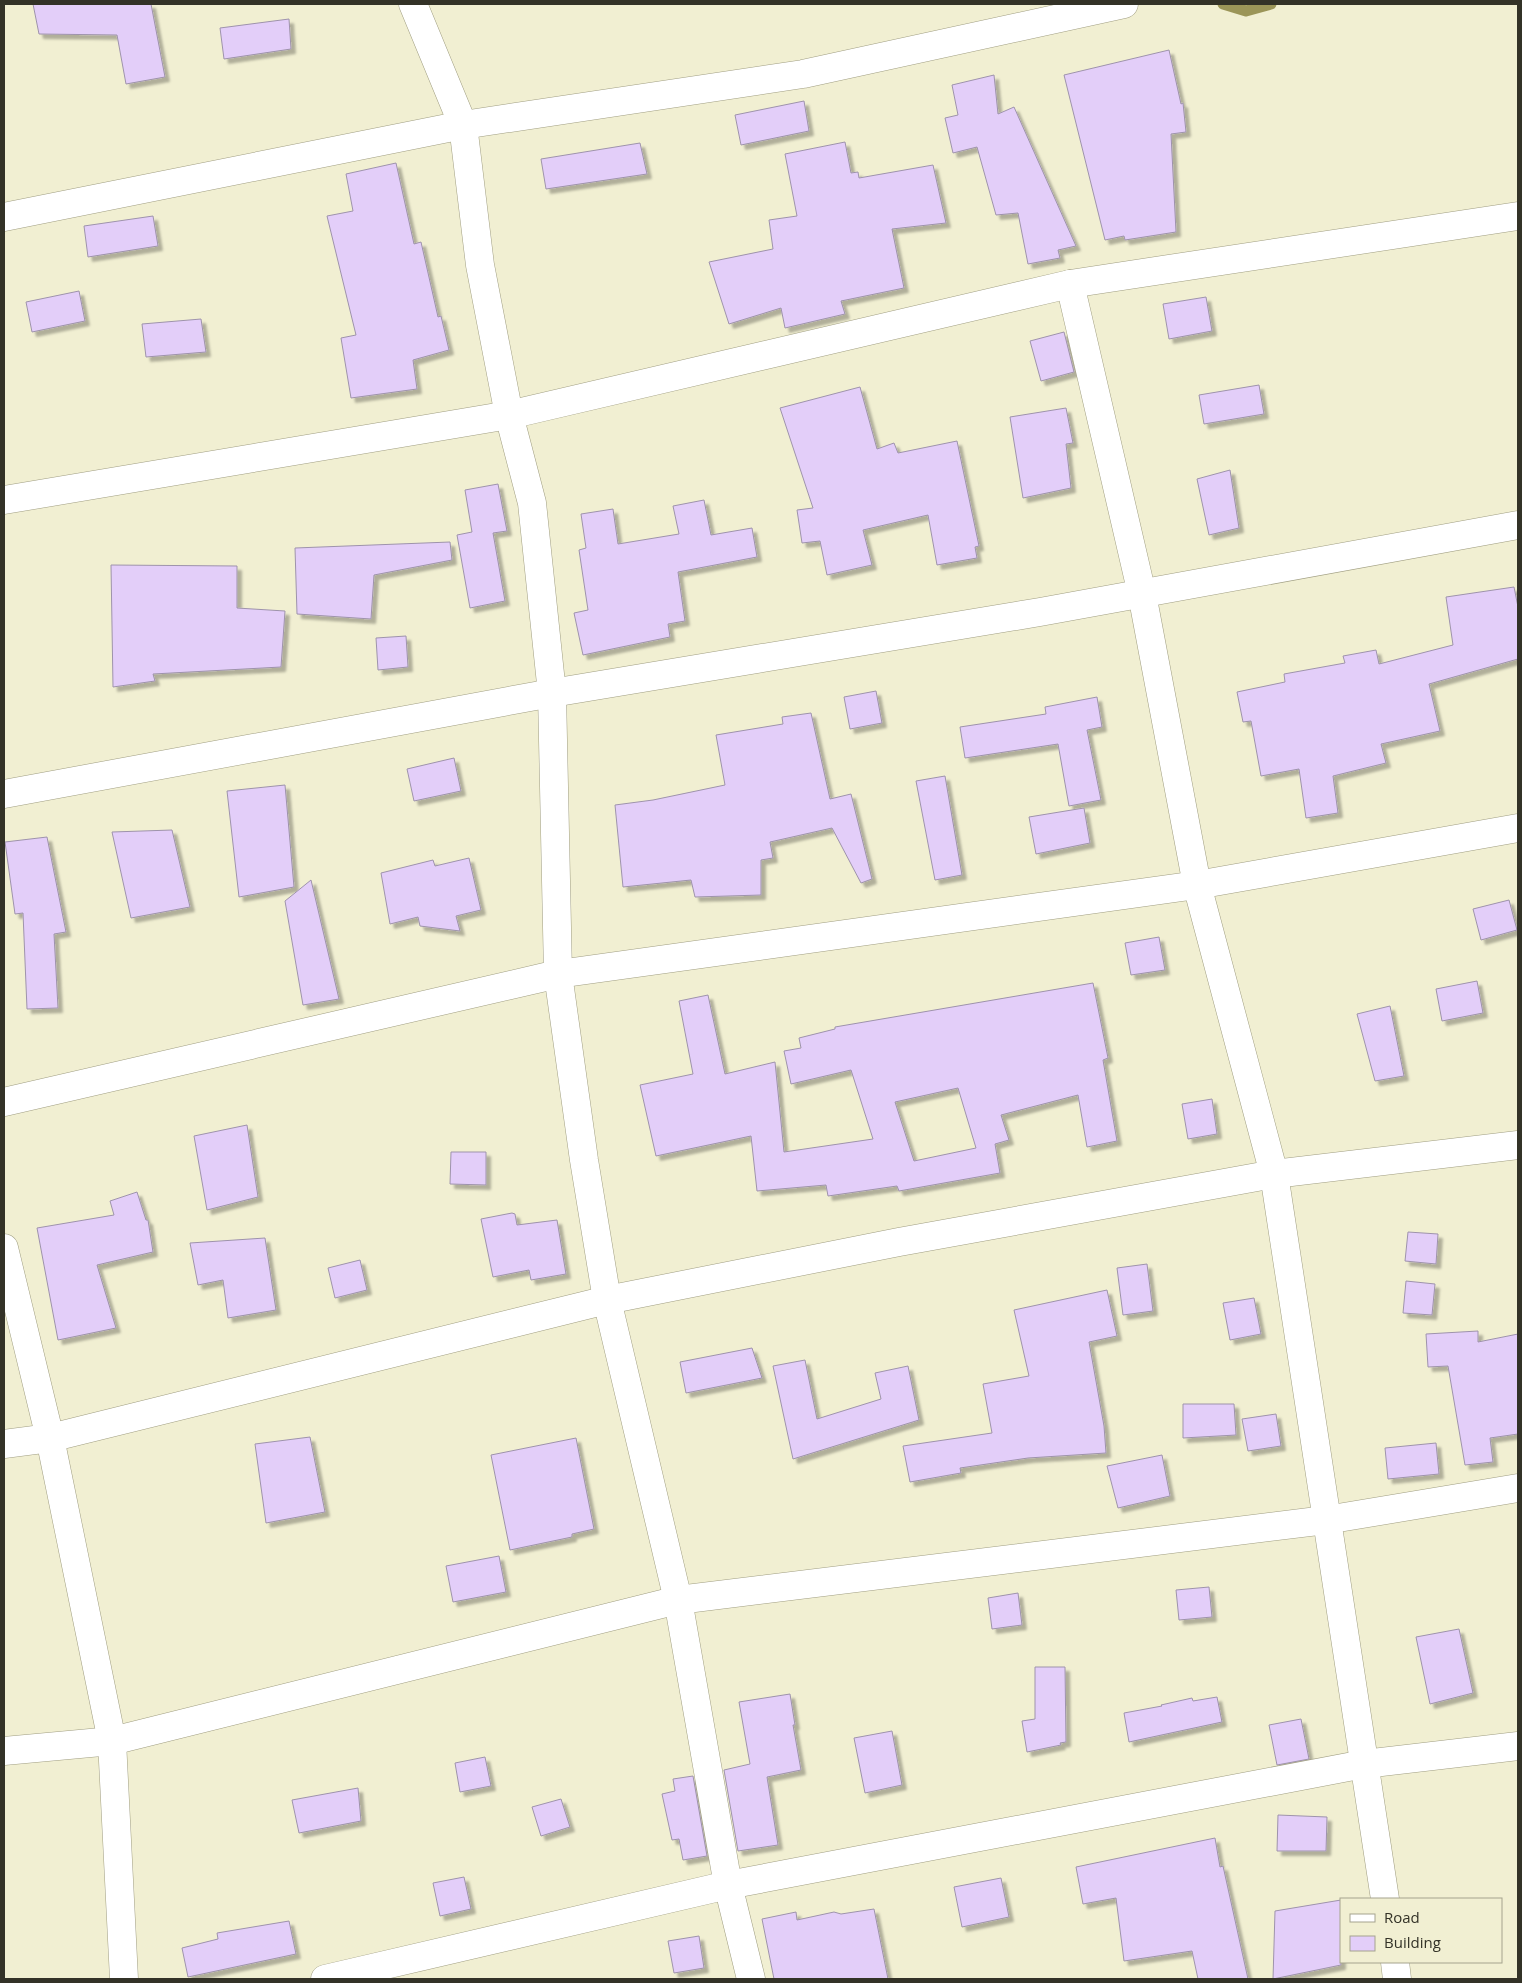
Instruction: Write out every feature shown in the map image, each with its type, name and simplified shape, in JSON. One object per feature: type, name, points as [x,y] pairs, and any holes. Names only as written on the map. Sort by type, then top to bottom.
[{"type":"street","points":[[413,4],[463,125],[480,265],[509,415],[532,502],[552,693],[558,974],[584,1160],[607,1300],[678,1600],[728,1885],[751,1979]]},
{"type":"street","points":[[4,217],[463,125],[803,74],[1124,4]]},
{"type":"street","points":[[4,500],[509,415],[1070,284],[1518,216]]},
{"type":"street","points":[[1070,284],[1142,594],[1197,885],[1274,1174],[1385,1898]]},
{"type":"street","points":[[4,794],[552,693],[1142,594],[1518,525]]},
{"type":"street","points":[[4,1102],[558,974],[1197,885],[1518,828]]},
{"type":"street","points":[[4,1444],[50,1438],[607,1300],[899,1242],[1274,1174],[1518,1145]]},
{"type":"street","points":[[4,1248],[50,1438],[112,1742],[124,1979]]},
{"type":"street","points":[[4,1750],[112,1742],[678,1600],[1326,1520],[1518,1488]]},
{"type":"street","points":[[326,1979],[728,1885],[1364,1764],[1518,1746]]},
{"type":"street","points":[[1395,1963],[1398,1979]]},
{"type":"building","points":[[33,4],[151,4],[165,77],[126,84],[117,35],[39,34]]},
{"type":"building","points":[[289,19],[291,49],[224,59],[220,28]]},
{"type":"building","points":[[1169,50],[1181,104],[1183,103],[1186,132],[1171,134],[1176,232],[1125,240],[1124,236],[1105,240],[1064,75]]},
{"type":"building","points":[[994,75],[998,114],[1014,107],[1076,246],[1058,250],[1060,258],[1028,264],[1018,213],[996,215],[977,147],[953,153],[945,118],[958,115],[952,85]]},
{"type":"building","points":[[804,101],[809,131],[741,145],[735,115]]},
{"type":"building","points":[[845,142],[851,173],[858,172],[859,178],[933,165],[946,223],[892,229],[904,288],[841,301],[845,314],[785,328],[781,308],[729,324],[709,262],[773,249],[769,220],[797,216],[785,154]]},
{"type":"building","points":[[640,143],[647,174],[546,189],[541,159]]},
{"type":"building","points":[[396,163],[414,244],[421,242],[438,317],[441,316],[449,350],[413,360],[417,389],[351,398],[341,338],[356,335],[327,216],[353,211],[346,174]]},
{"type":"building","points":[[153,216],[158,246],[88,257],[84,226]]},
{"type":"building","points":[[79,291],[85,321],[32,332],[26,302]]},
{"type":"building","points":[[1206,297],[1212,331],[1169,339],[1163,304]]},
{"type":"building","points":[[201,319],[206,352],[146,357],[142,324]]},
{"type":"building","points":[[1064,332],[1074,372],[1041,381],[1030,341]]},
{"type":"building","points":[[1259,385],[1264,414],[1204,424],[1199,395]]},
{"type":"building","points":[[860,387],[877,449],[894,443],[898,453],[957,441],[979,546],[975,547],[977,558],[937,565],[928,515],[863,530],[872,565],[827,575],[820,541],[802,543],[797,510],[813,508],[780,408]]},
{"type":"building","points":[[1066,408],[1073,443],[1066,444],[1071,488],[1023,498],[1010,417]]},
{"type":"building","points":[[1230,470],[1239,528],[1209,535],[1197,479]]},
{"type":"building","points":[[498,484],[507,531],[493,533],[505,601],[470,608],[457,535],[472,532],[465,490]]},
{"type":"building","points":[[704,500],[711,535],[752,528],[757,557],[678,572],[685,621],[668,624],[670,637],[583,655],[574,613],[588,610],[579,550],[586,548],[581,514],[613,509],[618,544],[679,534],[673,506]]},
{"type":"building","points":[[450,542],[452,560],[374,575],[371,619],[297,614],[295,548]]},
{"type":"building","points":[[111,565],[237,566],[237,608],[285,611],[281,667],[153,674],[155,681],[113,687]]},
{"type":"building","points":[[1514,587],[1518,607],[1518,659],[1429,684],[1440,731],[1381,744],[1386,763],[1333,776],[1338,813],[1306,818],[1299,769],[1261,776],[1251,721],[1243,722],[1237,692],[1285,682],[1284,674],[1345,663],[1343,656],[1376,650],[1379,664],[1453,645],[1446,597]]},
{"type":"building","points":[[406,636],[408,667],[378,670],[376,638]]},
{"type":"building","points":[[876,691],[882,723],[850,729],[844,697]]},
{"type":"building","points":[[1097,697],[1102,727],[1087,730],[1101,800],[1069,806],[1058,744],[965,758],[960,727],[1046,714],[1045,707]]},
{"type":"building","points":[[811,713],[830,799],[851,794],[872,879],[861,883],[832,828],[770,842],[773,858],[761,860],[761,895],[695,897],[691,880],[623,887],[615,805],[653,800],[725,785],[716,735],[783,724],[782,717]]},
{"type":"building","points":[[454,758],[461,791],[414,801],[407,769]]},
{"type":"building","points":[[945,776],[962,875],[935,880],[916,781]]},
{"type":"building","points":[[285,785],[294,887],[239,897],[227,791]]},
{"type":"building","points":[[1084,808],[1090,843],[1036,854],[1029,817]]},
{"type":"building","points":[[172,830],[190,907],[131,918],[112,832]]},
{"type":"building","points":[[47,837],[66,932],[54,934],[58,1008],[27,1009],[23,913],[15,914],[5,842]]},
{"type":"building","points":[[469,858],[481,910],[456,916],[460,931],[420,926],[418,917],[390,924],[381,873],[433,860],[435,866]]},
{"type":"building","points":[[311,880],[339,999],[303,1005],[285,901]]},
{"type":"building","points":[[1509,900],[1517,930],[1481,940],[1473,909]]},
{"type":"building","points":[[1159,937],[1165,970],[1131,975],[1125,943]]},
{"type":"building","points":[[1477,981],[1483,1013],[1442,1021],[1436,989]]},
{"type":"building","points":[[1093,983],[1108,1058],[1103,1060],[1117,1141],[1087,1147],[1078,1095],[1001,1115],[1009,1140],[995,1144],[1000,1173],[899,1191],[897,1186],[828,1196],[826,1185],[757,1191],[751,1136],[656,1156],[640,1085],[693,1074],[679,1001],[708,995],[725,1074],[775,1062],[784,1152],[873,1139],[851,1070],[791,1084],[784,1051],[801,1048],[799,1038],[835,1029],[835,1027]],"holes":[[[958,1088],[976,1148],[914,1161],[895,1102]]]},
{"type":"building","points":[[1390,1006],[1404,1076],[1375,1081],[1357,1014]]},
{"type":"building","points":[[1212,1099],[1217,1134],[1188,1139],[1182,1104]]},
{"type":"building","points":[[247,1125],[258,1197],[207,1210],[194,1136]]},
{"type":"building","points":[[451,1152],[486,1152],[486,1185],[450,1184]]},
{"type":"building","points":[[137,1192],[146,1220],[148,1220],[153,1252],[97,1265],[116,1328],[58,1340],[37,1228],[114,1215],[110,1201]]},
{"type":"building","points":[[515,1214],[517,1225],[557,1220],[566,1274],[531,1280],[529,1270],[493,1277],[481,1219]]},
{"type":"building","points":[[1408,1232],[1438,1234],[1436,1264],[1405,1261]]},
{"type":"building","points":[[265,1238],[276,1310],[228,1318],[223,1280],[198,1285],[190,1243]]},
{"type":"building","points":[[360,1260],[367,1290],[335,1298],[328,1268]]},
{"type":"building","points":[[1147,1264],[1153,1311],[1123,1315],[1117,1268]]},
{"type":"building","points":[[1406,1281],[1435,1284],[1432,1315],[1403,1313]]},
{"type":"building","points":[[1107,1290],[1117,1336],[1089,1342],[1104,1426],[1106,1453],[1028,1458],[960,1468],[961,1473],[910,1482],[903,1446],[992,1433],[983,1384],[1029,1376],[1014,1310]]},
{"type":"building","points":[[1254,1298],[1261,1334],[1230,1340],[1223,1303]]},
{"type":"building","points":[[1478,1331],[1478,1342],[1518,1334],[1518,1434],[1490,1438],[1493,1462],[1465,1465],[1448,1366],[1428,1367],[1426,1334]]},
{"type":"building","points":[[752,1348],[762,1378],[686,1393],[680,1362]]},
{"type":"building","points":[[805,1360],[817,1419],[881,1399],[875,1373],[908,1366],[919,1420],[793,1459],[773,1366]]},
{"type":"building","points":[[1183,1404],[1234,1404],[1236,1435],[1183,1438]]},
{"type":"building","points":[[1276,1414],[1281,1446],[1248,1451],[1242,1419]]},
{"type":"building","points":[[310,1437],[325,1512],[266,1523],[255,1444]]},
{"type":"building","points":[[576,1438],[594,1529],[572,1534],[572,1537],[510,1550],[491,1455]]},
{"type":"building","points":[[1436,1443],[1439,1474],[1388,1479],[1385,1448]]},
{"type":"building","points":[[1162,1455],[1170,1496],[1118,1508],[1107,1466]]},
{"type":"building","points":[[499,1556],[506,1592],[453,1602],[446,1566]]},
{"type":"building","points":[[1209,1587],[1212,1617],[1179,1620],[1176,1590]]},
{"type":"building","points":[[1018,1593],[1022,1625],[992,1629],[988,1598]]},
{"type":"building","points":[[1459,1629],[1473,1693],[1430,1704],[1416,1637]]},
{"type":"building","points":[[1035,1667],[1065,1667],[1066,1742],[1060,1743],[1061,1745],[1027,1752],[1022,1721],[1035,1719]]},
{"type":"building","points":[[790,1694],[801,1770],[767,1777],[778,1845],[738,1851],[724,1770],[750,1764],[739,1702]]},
{"type":"building","points":[[1217,1697],[1222,1722],[1129,1742],[1124,1713],[1192,1698],[1193,1701]]},
{"type":"building","points":[[1301,1719],[1309,1759],[1277,1765],[1269,1725]]},
{"type":"building","points":[[892,1731],[902,1785],[865,1793],[854,1738]]},
{"type":"building","points":[[485,1757],[491,1786],[460,1792],[455,1763]]},
{"type":"building","points":[[693,1776],[707,1856],[683,1860],[679,1839],[672,1840],[662,1794],[675,1791],[673,1779]]},
{"type":"building","points":[[358,1788],[361,1821],[299,1833],[292,1800]]},
{"type":"building","points":[[561,1799],[570,1827],[541,1836],[532,1807]]},
{"type":"building","points":[[1278,1815],[1327,1817],[1326,1851],[1277,1851]]},
{"type":"building","points":[[1215,1838],[1220,1867],[1223,1866],[1248,1979],[1198,1979],[1192,1951],[1124,1961],[1116,1898],[1083,1904],[1076,1867]]},
{"type":"building","points":[[464,1877],[471,1909],[440,1916],[433,1883]]},
{"type":"building","points":[[1001,1878],[1009,1917],[962,1927],[954,1887]]},
{"type":"building","points":[[1340,1900],[1341,1965],[1273,1979],[1275,1911]]},
{"type":"building","points":[[874,1909],[888,1979],[774,1979],[762,1919],[796,1912],[797,1920],[834,1912],[841,1914]]},
{"type":"building","points":[[289,1921],[296,1954],[188,1977],[182,1948],[218,1939],[217,1933]]},
{"type":"building","points":[[699,1936],[704,1968],[674,1973],[668,1941]]},
{"type":"waterway","points":[[1223,4],[1246,11],[1271,4]]}]
